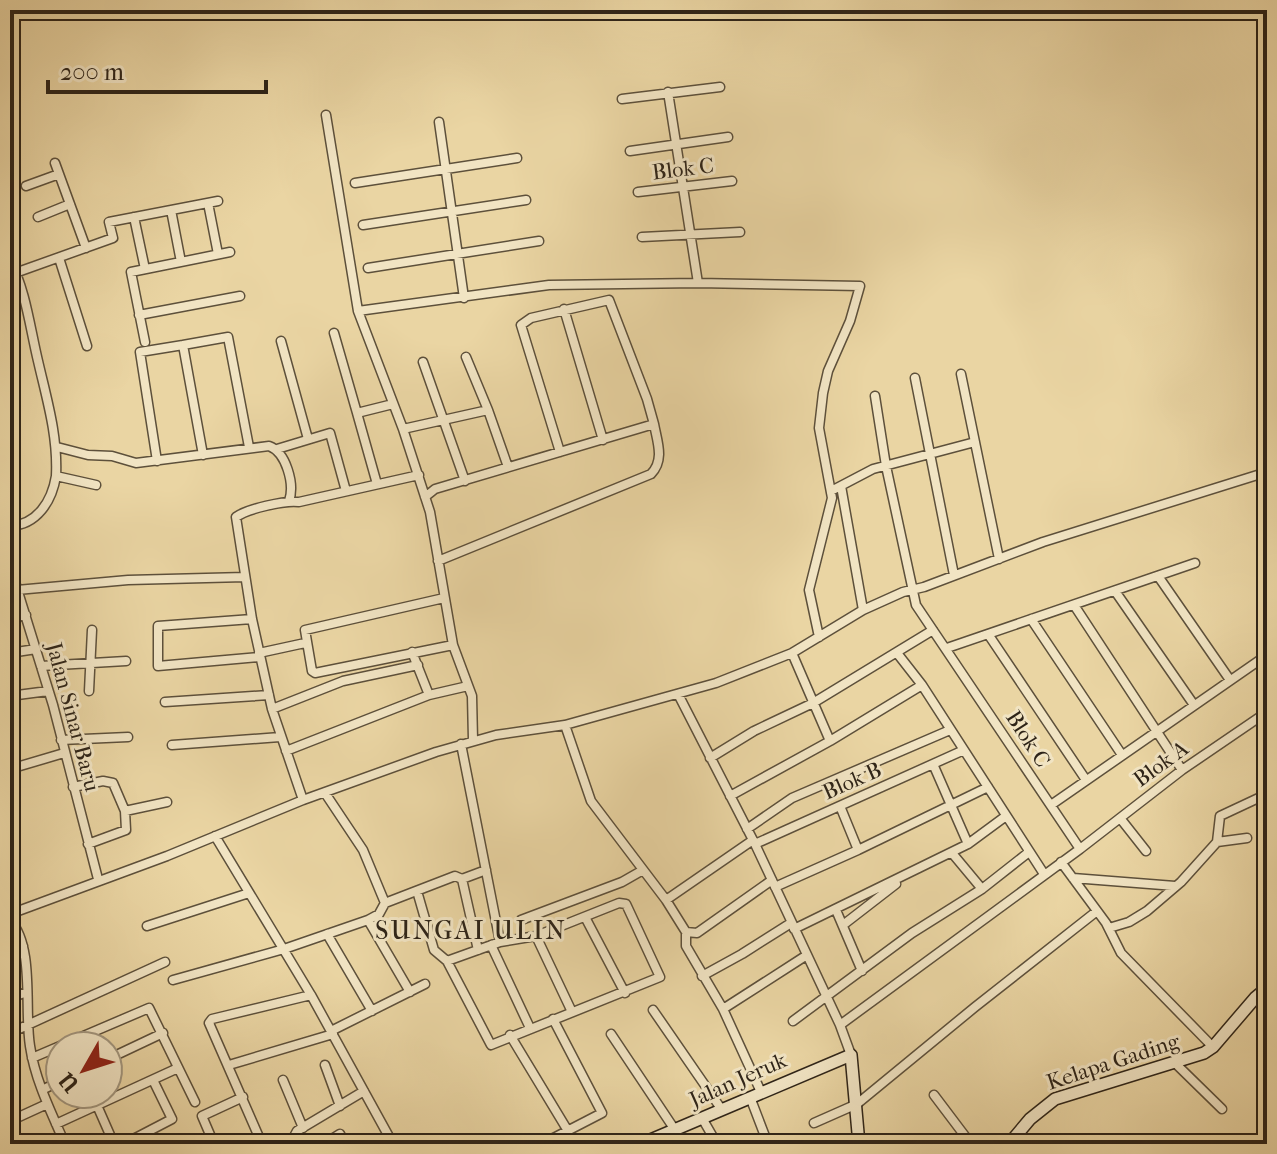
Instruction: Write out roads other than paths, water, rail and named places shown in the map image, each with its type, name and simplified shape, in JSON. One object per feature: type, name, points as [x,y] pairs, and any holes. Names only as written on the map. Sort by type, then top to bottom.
[{"type":"street","points":[[622,99],[720,87]]},
{"type":"street","points":[[668,92],[698,283]]},
{"type":"street","points":[[326,115],[358,311],[425,497],[453,645],[472,696],[473,740]]},
{"type":"street","points":[[439,122],[464,298]]},
{"type":"street","points":[[630,151],[728,137]]},
{"type":"street","points":[[355,183],[517,158]]},
{"type":"street","points":[[55,163],[86,248]]},
{"type":"street","points":[[26,186],[59,174]]},
{"type":"street","name":"Blok C","points":[[638,192],[732,181]]},
{"type":"street","points":[[363,225],[526,200]]},
{"type":"street","points":[[15,273],[113,238],[109,222],[218,201]]},
{"type":"street","points":[[208,203],[218,254]]},
{"type":"street","points":[[38,217],[70,204]]},
{"type":"street","points":[[171,210],[181,262]]},
{"type":"street","points":[[134,217],[145,269]]},
{"type":"street","points":[[642,237],[740,232]]},
{"type":"street","points":[[368,268],[539,241]]},
{"type":"street","points":[[145,342],[131,272],[230,252]]},
{"type":"street","points":[[59,258],[87,346]]},
{"type":"street","points":[[10,260],[26,304],[57,447],[56,476],[39,514],[28,523],[10,526]]},
{"type":"street","points":[[358,311],[549,285],[698,283],[860,286],[823,393],[819,428],[831,491],[828,522],[809,581],[819,637]]},
{"type":"street","points":[[139,315],[240,296]]},
{"type":"street","points":[[438,561],[651,474],[656,469],[659,460],[654,424],[612,302],[605,299],[531,318],[521,325],[560,452]]},
{"type":"street","points":[[564,309],[603,440]]},
{"type":"street","points":[[334,333],[377,484]]},
{"type":"street","points":[[157,461],[140,352],[228,337],[249,447]]},
{"type":"street","points":[[281,341],[308,439]]},
{"type":"street","points":[[183,345],[203,455]]},
{"type":"street","points":[[466,357],[508,467]]},
{"type":"street","points":[[423,362],[465,481]]},
{"type":"street","points":[[961,374],[999,559]]},
{"type":"street","points":[[915,378],[954,575]]},
{"type":"street","points":[[875,396],[886,466],[916,605],[947,648],[1195,563]]},
{"type":"street","points":[[357,413],[393,404]]},
{"type":"street","points":[[403,429],[488,410]]},
{"type":"street","points":[[425,497],[435,489],[654,424]]},
{"type":"street","points":[[277,449],[330,433],[346,491]]},
{"type":"street","points":[[831,491],[873,469],[975,442]]},
{"type":"street","points":[[57,447],[130,462],[269,446],[282,455],[292,493],[289,501]]},
{"type":"street","points":[[44,1096],[32,1058],[23,946],[10,917],[98,879],[303,800],[473,740],[565,725],[716,683],[792,653],[863,610],[912,590],[1267,472]]},
{"type":"street","points":[[303,800],[272,709],[252,619],[235,518],[289,501],[299,502],[419,475]]},
{"type":"street","points":[[56,476],[96,485]]},
{"type":"street","points":[[841,486],[863,610]]},
{"type":"street","name":"Jalan Sinar Baru","points":[[10,566],[41,666],[98,879]]},
{"type":"street","points":[[1158,576],[1230,680]]},
{"type":"street","points":[[17,590],[128,580],[245,577]]},
{"type":"street","points":[[1115,591],[1194,705]]},
{"type":"street","points":[[444,598],[305,630],[305,643],[313,673],[453,645]]},
{"type":"street","points":[[1074,605],[1182,770]]},
{"type":"street","points":[[10,618],[26,615]]},
{"type":"street","points":[[252,619],[158,626],[158,666],[260,655],[305,643]]},
{"type":"street","points":[[1031,619],[1122,755]]},
{"type":"street","points":[[89,691],[92,630]]},
{"type":"street","points":[[710,758],[754,731],[813,703],[933,630]]},
{"type":"street","points":[[988,634],[1086,780]]},
{"type":"street","name":"Blok C","points":[[947,648],[1080,849]]},
{"type":"street","points":[[10,653],[36,649]]},
{"type":"street","points":[[412,652],[429,695]]},
{"type":"street","points":[[792,653],[830,741]]},
{"type":"street","points":[[897,653],[922,685],[1044,874]]},
{"type":"street","points":[[1051,805],[1267,655]]},
{"type":"street","points":[[41,666],[126,661]]},
{"type":"street","points":[[272,709],[343,681],[418,665]]},
{"type":"street","points":[[730,796],[830,741],[922,685]]},
{"type":"street","points":[[286,751],[429,695],[468,686]]},
{"type":"street","points":[[10,696],[48,691]]},
{"type":"street","points":[[678,694],[754,842],[840,1025],[851,1055],[859,1144]]},
{"type":"street","points":[[165,702],[269,695]]},
{"type":"street","name":"Blok A","points":[[840,1025],[1182,770],[1267,712]]},
{"type":"street","points":[[565,725],[591,801],[666,900],[686,932],[686,946],[723,1009],[755,1095],[768,1144]]},
{"type":"street","points":[[747,829],[792,798],[950,730]]},
{"type":"street","points":[[61,740],[128,737]]},
{"type":"street","points":[[172,745],[280,737]]},
{"type":"street","points":[[461,744],[486,870],[496,944],[530,1028]]},
{"type":"street","name":"Blok B","points":[[666,900],[754,842],[964,750]]},
{"type":"street","points":[[10,769],[64,753]]},
{"type":"street","points":[[933,764],[968,844]]},
{"type":"street","points":[[73,787],[103,781],[113,783],[125,811],[126,830],[88,844]]},
{"type":"street","points":[[686,932],[697,933],[773,884],[858,850],[988,787]]},
{"type":"street","points":[[325,793],[363,850],[385,903]]},
{"type":"street","points":[[1109,928],[1129,922],[1147,911],[1176,886],[1217,842],[1220,816],[1267,794]]},
{"type":"street","points":[[125,811],[167,802]]},
{"type":"street","points":[[840,806],[858,850]]},
{"type":"street","points":[[702,976],[792,926],[836,910],[952,853],[1006,816]]},
{"type":"street","points":[[1120,818],[1146,851]]},
{"type":"street","points":[[215,836],[311,995],[393,1144]]},
{"type":"street","points":[[1217,842],[1247,838]]},
{"type":"street","points":[[793,1021],[912,933],[982,889],[1029,852]]},
{"type":"street","points":[[952,853],[982,889]]},
{"type":"street","points":[[1061,862],[1109,928],[1121,953],[1209,1043]]},
{"type":"street","points":[[173,980],[284,949],[368,920],[379,914],[385,903],[455,876],[462,879],[486,870]]},
{"type":"street","points":[[521,920],[622,882],[643,870]]},
{"type":"street","points":[[843,925],[913,872]]},
{"type":"street","points":[[1073,878],[1176,886]]},
{"type":"street","points":[[462,879],[478,950]]},
{"type":"street","points":[[417,891],[434,950],[447,961],[491,1045],[656,980],[660,973],[626,904],[619,903],[536,936],[496,944],[447,961]]},
{"type":"street","points":[[147,926],[249,893]]},
{"type":"street","points":[[836,910],[862,971]]},
{"type":"street","points":[[814,1123],[857,1104],[1097,911]]},
{"type":"street","points":[[585,917],[625,993]]},
{"type":"street","points":[[368,920],[410,992]]},
{"type":"street","points":[[327,934],[372,1011]]},
{"type":"street","points":[[536,936],[572,1012]]},
{"type":"street","points":[[10,950],[23,946]]},
{"type":"street","points":[[723,1009],[807,955]]},
{"type":"street","points":[[10,1033],[165,962]]},
{"type":"street","points":[[229,1065],[332,1032],[425,984]]},
{"type":"street","name":"Kelapa Gading","points":[[1009,1144],[1030,1119],[1055,1099],[1176,1064],[1213,1047],[1267,988]]},
{"type":"street","points":[[10,998],[27,992]]},
{"type":"street","points":[[262,1144],[209,1026],[212,1019],[311,995]]},
{"type":"street","points":[[32,1058],[145,1008],[152,1011],[195,1102]]},
{"type":"street","points":[[653,1010],[722,1110]]},
{"type":"street","points":[[542,1144],[599,1116],[602,1110],[553,1019]]},
{"type":"street","points":[[124,1051],[163,1033]]},
{"type":"street","points":[[611,1034],[671,1136]]},
{"type":"street","points":[[510,1035],[568,1131]]},
{"type":"street","name":"Jalan Jeruk","points":[[641,1144],[671,1136],[702,1118],[851,1055]]},
{"type":"street","points":[[1176,1064],[1222,1109]]},
{"type":"street","points":[[325,1065],[340,1106]]},
{"type":"street","points":[[124,1093],[178,1068]]},
{"type":"street","points":[[124,1144],[172,1119],[153,1080]]},
{"type":"street","points":[[283,1080],[303,1128]]},
{"type":"street","points":[[290,1144],[294,1135],[303,1128],[364,1091]]},
{"type":"street","points":[[934,1095],[971,1144]]},
{"type":"street","points":[[214,1144],[202,1116],[243,1097]]},
{"type":"street","points":[[10,1121],[44,1105]]},
{"type":"street","points":[[50,1110],[65,1144]]},
{"type":"street","points":[[56,1124],[88,1110]]},
{"type":"street","points":[[99,1110],[114,1144]]},
{"type":"street","points":[[702,1118],[717,1144]]},
{"type":"street","points":[[324,1144],[340,1134],[345,1144]]},
{"type":"district","name":"SUNGAI ULIN","points":[[471,930]]}]
